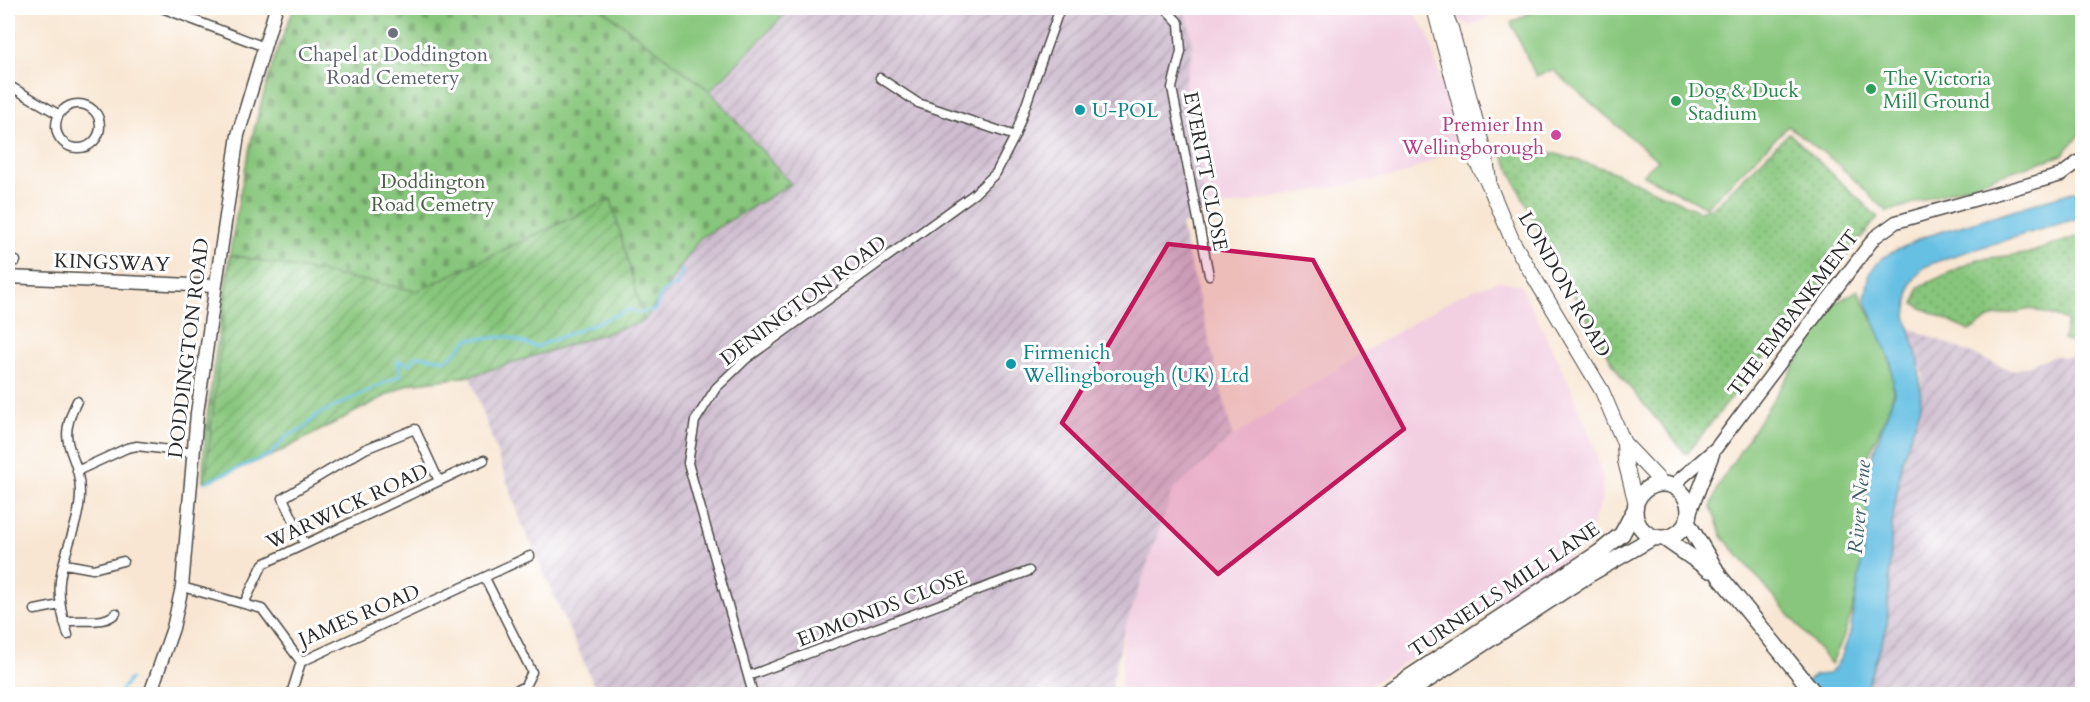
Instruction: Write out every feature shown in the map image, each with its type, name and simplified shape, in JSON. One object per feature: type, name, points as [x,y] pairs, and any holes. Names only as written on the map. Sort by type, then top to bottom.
[{"type":"highway","points":[[1720,577],[1659,537],[1641,528],[1636,506],[1644,491],[1667,485],[1685,495],[1688,518],[1720,577],[1815,694]]},
{"type":"highway","name":"TURNELLS MILL LANE","points":[[1384,694],[1599,552],[1622,534],[1636,506]]},
{"type":"highway","points":[[1659,537],[1678,534],[1688,518]]},
{"type":"highway","name":"TURNELLS MILL LANE","points":[[1406,694],[1596,570],[1659,537]]},
{"type":"main road","name":"LONDON ROAD","points":[[1435,8],[1464,127],[1477,164],[1490,185],[1512,242],[1602,391],[1624,443],[1625,461],[1636,506]]},
{"type":"main road","name":"LONDON ROAD","points":[[1624,443],[1667,485]]},
{"type":"street","points":[[162,8],[262,46]]},
{"type":"street","name":"DODDINGTON ROAD","points":[[150,694],[173,628],[182,587],[194,453],[215,286],[240,124],[262,46],[276,8]]},
{"type":"street","name":"DENINGTON ROAD","points":[[753,694],[688,463],[695,421],[716,388],[746,359],[974,194],[996,173],[1015,136],[1060,8]]},
{"type":"street","name":"EVERITT CLOSE","points":[[1165,8],[1179,23],[1181,51],[1172,88],[1209,275]]},
{"type":"street","points":[[880,78],[918,103],[1015,136]]},
{"type":"street","points":[[8,85],[58,114]]},
{"type":"street","points":[[73,103],[91,107],[101,120],[99,136],[89,147],[72,148],[60,140],[55,128],[58,114],[73,103]]},
{"type":"street","name":"THE EMBANKMENT","points":[[1688,518],[1716,448],[1875,237],[1896,222],[2061,175],[2082,159]]},
{"type":"street","points":[[8,277],[8,291]]},
{"type":"street","name":"KINGSWAY","points":[[8,277],[215,286]]},
{"type":"street","points":[[68,635],[60,605],[60,580],[79,517],[80,490],[77,471],[65,439],[67,421],[77,401]]},
{"type":"street","points":[[305,544],[283,498],[365,449],[415,429],[439,481]]},
{"type":"street","points":[[77,471],[127,448],[137,446],[194,453]]},
{"type":"street","name":"THE EMBANKMENT","points":[[1667,485],[1716,448]]},
{"type":"street","name":"WARWICK ROAD","points":[[244,603],[263,564],[484,460]]},
{"type":"street","name":"JAMES ROAD","points":[[182,587],[261,609],[301,663],[530,556]]},
{"type":"street","points":[[65,564],[93,569],[123,561]]},
{"type":"street","name":"EDMONDS CLOSE","points":[[748,676],[1029,571]]},
{"type":"street","points":[[485,578],[532,672],[525,686],[508,694]]},
{"type":"street","points":[[35,610],[60,605]]},
{"type":"street","points":[[64,622],[81,618],[99,621],[111,618],[116,613]]},
{"type":"street","points":[[291,694],[301,663]]},
{"type":"highlighted area","points":[[1168,244],[1313,260],[1404,429],[1218,574],[1062,423]]},
{"type":"shaded area","points":[[791,8],[1181,8],[1188,18],[1193,48],[1184,85],[1207,210],[1181,226],[1233,437],[1173,490],[1124,631],[1113,680],[1113,694],[602,694],[593,683],[522,524],[470,376],[644,321],[700,238],[791,184],[710,91]]},
{"type":"shaded area","points":[[1181,8],[1411,8],[1428,34],[1460,146],[1402,175],[1207,210],[1184,85],[1193,48],[1188,18]]},
{"type":"shaded area","points":[[1449,8],[1508,8],[1471,26],[1456,18]]},
{"type":"shaded area","points":[[1498,281],[1520,284],[1569,383],[1593,443],[1603,478],[1601,501],[1588,538],[1579,551],[1356,694],[1120,694],[1124,631],[1173,490],[1233,437],[1368,349],[1460,295]]},
{"type":"shaded area","points":[[1907,327],[2013,371],[2053,356],[2082,358],[2082,694],[1858,694],[1883,633],[1898,466],[1918,405],[1923,375]]},
{"type":"green space","name":"Doddington Road Cemetry","points":[[294,8],[601,8],[710,91],[791,184],[700,238],[644,321],[470,376],[408,384],[273,455],[203,481],[208,408],[237,210],[266,87]]},
{"type":"green space","points":[[601,8],[791,8],[710,91]]},
{"type":"green space","points":[[1538,8],[2082,8],[2082,132],[2062,155],[1887,212],[1838,164],[1788,126],[1706,207],[1643,175],[1657,160],[1553,70],[1536,76],[1511,23]]},
{"type":"green space","points":[[1789,133],[1878,217],[1686,454],[1621,377],[1550,255],[1498,145],[1553,153],[1609,170],[1699,211],[1714,207]]},
{"type":"green space","points":[[611,199],[644,321],[470,376],[408,384],[273,455],[205,482],[231,255],[417,291]]},
{"type":"green space","points":[[2082,235],[2082,347],[2063,340],[2067,320],[2031,309],[1992,317],[1969,331],[1914,304],[1919,287],[1978,259],[2026,254]]},
{"type":"green space","points":[[1858,290],[1885,348],[1893,384],[1887,413],[1866,466],[1867,527],[1856,597],[1845,632],[1831,664],[1722,536],[1711,507],[1719,484],[1834,304]]},
{"type":"water","points":[[2082,189],[2082,217],[1949,257],[1924,267],[1911,283],[1906,316],[1919,363],[1921,406],[1902,461],[1892,523],[1887,627],[1864,694],[1788,694],[1816,675],[1829,674],[1842,656],[1850,633],[1867,527],[1868,468],[1894,394],[1891,363],[1865,299],[1870,272],[1883,257],[1924,237]]},
{"type":"waterway","points":[[205,482],[270,455],[287,436],[305,428],[315,416],[401,375],[397,361],[410,364],[415,356],[449,358],[468,339],[507,337],[536,347],[628,310],[640,313],[655,310],[662,294],[677,286],[682,270]]},
{"type":"waterway","points":[[120,694],[130,679]]},
{"type":"place","name":"Chapel at Doddington Road Cemetery","points":[[393,33]]},
{"type":"place","name":"The Victoria Mill Ground","points":[[1871,89]]},
{"type":"place","name":"Dog & Duck Stadium","points":[[1676,101]]},
{"type":"place","name":"U-POL","points":[[1080,110]]},
{"type":"place","name":"Premier Inn Wellingborough","points":[[1556,135]]},
{"type":"place","name":"Firmenich Wellingborough (UK) Ltd","points":[[1011,364]]},
{"type":"water label","name":"River Nene","points":[[1859,507]]}]
